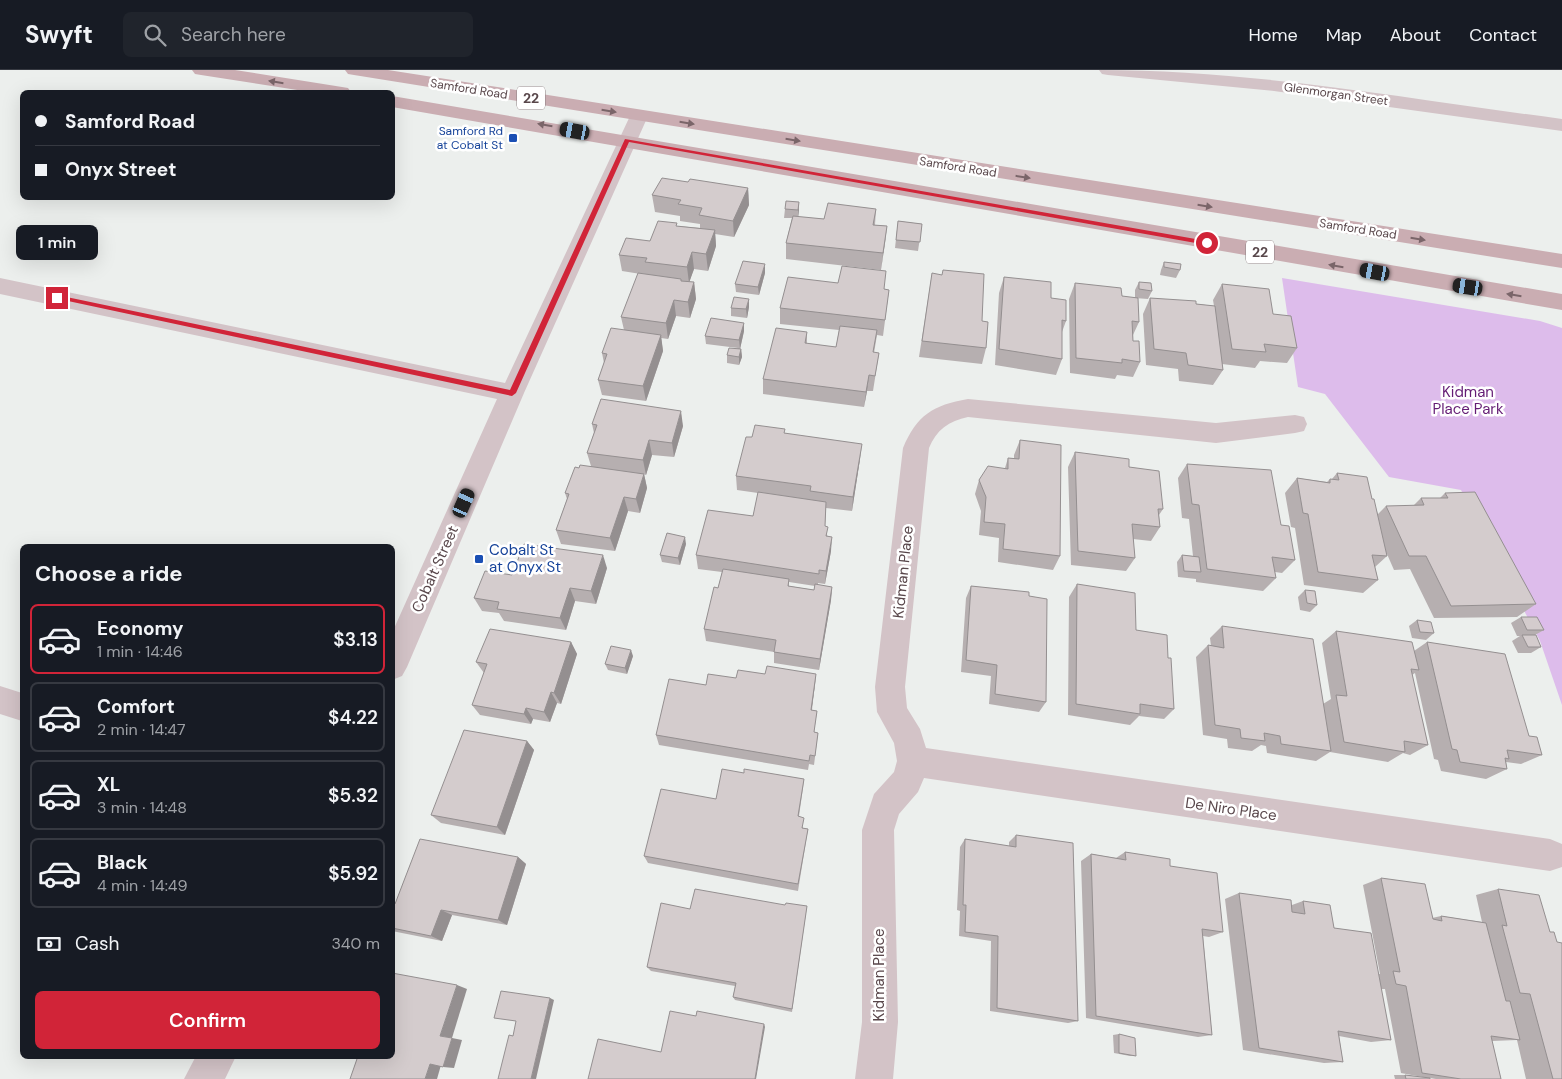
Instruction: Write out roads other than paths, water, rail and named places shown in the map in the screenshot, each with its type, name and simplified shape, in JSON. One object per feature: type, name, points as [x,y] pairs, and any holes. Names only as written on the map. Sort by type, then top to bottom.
[{"type":"main road","points":[[201,70],[329,90]]},
{"type":"main road","name":"Samford Road","points":[[354,70],[1562,261]]},
{"type":"main road","name":"Samford Road","points":[[395,101],[986,202],[1337,266],[1562,302]]},
{"type":"street","name":"Glenmorgan Street","points":[[1108,70],[1274,86],[1562,125]]},
{"type":"street","name":"Cobalt Street","points":[[395,660],[512,393],[639,116]]},
{"type":"street","points":[[0,286],[512,393]]},
{"type":"street","name":"Kidman Place","points":[[874,1079],[880,1022],[878,830],[885,805],[907,781],[913,761],[908,739],[892,712],[890,687],[916,448],[920,435],[928,424],[952,410],[968,408],[1216,433],[1295,424]]},
{"type":"street","points":[[0,700],[20,706]]},
{"type":"street","name":"De Niro Place","points":[[913,761],[1558,855]]},
{"type":"street","points":[[203,1079],[216,1059]]},
{"type":"place","name":"Samford Rd at Cobalt St","points":[[513,138]]},
{"type":"place","name":"Cobalt St at Onyx St","points":[[479,559]]},
{"type":"park label","name":"Kidman Place Park","points":[[1468,400]]}]
